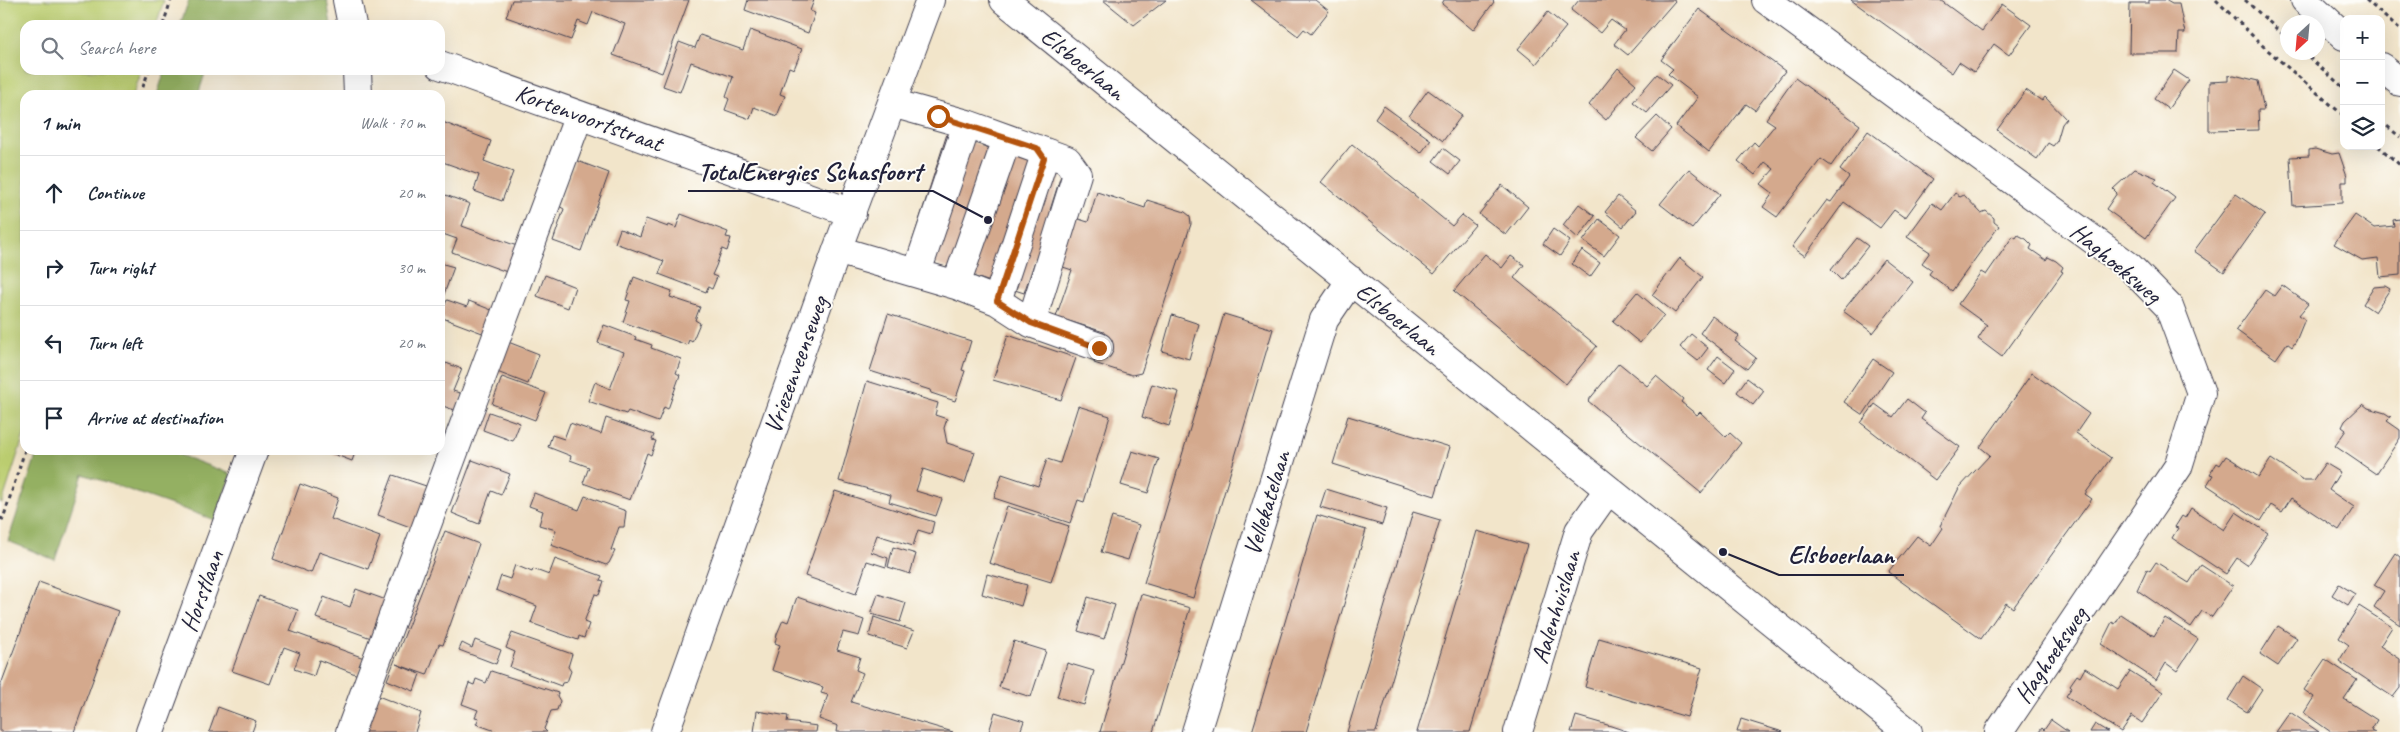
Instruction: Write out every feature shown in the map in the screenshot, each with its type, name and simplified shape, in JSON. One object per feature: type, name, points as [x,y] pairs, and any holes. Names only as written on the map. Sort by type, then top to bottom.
[{"type":"street","points":[[348,0],[351,20]]},
{"type":"street","name":"Vriezenveenseweg","points":[[664,732],[837,250],[930,0]]},
{"type":"street","name":"Elsboerlaan","points":[[1004,0],[1608,490],[1876,720],[1908,732]]},
{"type":"street","name":"Haghoeksweg","points":[[1766,0],[2129,266],[2169,307],[2201,393],[2178,467],[1999,732]]},
{"type":"street","points":[[2305,0],[2340,32]]},
{"type":"street","name":"Kortenvoortstraat","points":[[445,67],[852,213]]},
{"type":"street","points":[[2385,70],[2400,82]]},
{"type":"street","points":[[357,75],[358,90]]},
{"type":"street","points":[[892,103],[967,124],[1006,139],[1037,148],[1067,160],[1077,174],[1031,323]]},
{"type":"street","points":[[350,732],[579,115]]},
{"type":"street","points":[[917,272],[967,124]]},
{"type":"street","points":[[956,285],[1006,139]]},
{"type":"street","points":[[997,301],[1044,158],[1037,148]]},
{"type":"street","points":[[837,250],[956,285],[997,301],[1031,323],[1099,348]]},
{"type":"street","name":"Vellekatelaan","points":[[1196,732],[1324,320],[1350,280]]},
{"type":"street","name":"Horstlaan","points":[[150,732],[252,455]]},
{"type":"street","name":"Aalenhuislaan","points":[[1518,732],[1579,531],[1608,490]]},
{"type":"path","points":[[165,20],[171,0]]},
{"type":"path","points":[[2216,0],[2263,46],[2340,113]]},
{"type":"path","points":[[2245,0],[2280,32]]},
{"type":"path","points":[[2366,0],[2400,30]]},
{"type":"path","points":[[2312,60],[2340,84]]},
{"type":"path","points":[[142,90],[146,75]]},
{"type":"path","points":[[2385,124],[2400,137]]},
{"type":"path","points":[[2382,150],[2400,166]]},
{"type":"path","points":[[0,518],[3,519],[23,455]]},
{"type":"green space","points":[[0,0],[164,0],[158,20],[20,20],[20,75],[140,75],[135,90],[20,90],[20,447],[2,503],[0,502]]},
{"type":"green space","points":[[189,0],[327,0],[330,20],[182,20]]},
{"type":"green space","points":[[163,75],[204,75],[200,90],[159,90]]},
{"type":"green space","points":[[36,455],[180,455],[231,474],[215,520],[83,474],[55,560],[8,541]]},
{"type":"building","points":[[512,0],[689,0],[662,73],[613,55],[625,24],[593,12],[588,25],[578,21],[571,40],[506,17]]},
{"type":"building","points":[[748,0],[814,0],[810,11],[815,13],[808,33],[745,10]]},
{"type":"building","points":[[1103,0],[1166,0],[1134,25]]},
{"type":"building","points":[[1251,0],[1315,0],[1329,11],[1311,34],[1304,29],[1298,36]]},
{"type":"building","points":[[1444,0],[1492,0],[1494,2],[1473,30],[1442,4]]},
{"type":"building","points":[[1579,0],[1675,1],[1628,55],[1614,44],[1625,30],[1611,20],[1600,33],[1571,10]]},
{"type":"building","points":[[1851,0],[1940,0],[1982,31],[2002,4],[2031,25],[2009,55],[1994,44],[1974,72],[1959,62],[1952,73]]},
{"type":"building","points":[[2149,0],[2165,0],[2172,4],[2179,4],[2185,33],[2179,33],[2178,53],[2129,53],[2130,3],[2149,3]]},
{"type":"building","points":[[1699,9],[1785,71],[1755,110],[1746,104],[1709,152],[1676,126],[1698,97],[1668,74],[1673,69],[1661,60]]},
{"type":"building","points":[[1548,12],[1566,27],[1536,64],[1518,49]]},
{"type":"building","points":[[750,30],[802,49],[794,69],[789,67],[780,94],[785,96],[777,116],[754,107],[750,119],[725,110],[729,99],[726,97],[733,77],[691,62],[680,92],[663,86],[679,42],[695,48],[700,35],[743,50]]},
{"type":"building","points":[[1618,68],[1636,84],[1606,120],[1589,105]]},
{"type":"building","points":[[2174,70],[2189,80],[2168,109],[2154,99]]},
{"type":"building","points":[[1657,74],[1671,85],[1647,113],[1633,102]]},
{"type":"building","points":[[2234,75],[2258,81],[2264,110],[2258,110],[2259,130],[2209,131],[2209,82],[2228,81],[2228,76]]},
{"type":"building","points":[[1795,78],[1860,125],[1831,166],[1821,159],[1777,217],[1763,207],[1773,193],[1761,184],[1774,169],[1765,162],[1755,175],[1738,161],[1754,142],[1758,146],[1775,125],[1766,119]]},
{"type":"building","points":[[1428,90],[1462,115],[1443,141],[1409,116]]},
{"type":"building","points":[[2026,90],[2042,101],[2045,97],[2066,119],[2062,124],[2057,141],[2053,146],[2048,143],[2037,159],[1997,130]]},
{"type":"building","points":[[1384,106],[1431,140],[1421,153],[1375,119]]},
{"type":"building","points":[[1657,116],[1671,129],[1652,151],[1636,138]]},
{"type":"building","points":[[445,123],[491,141],[484,161],[513,172],[502,201],[474,191],[479,175],[445,163]]},
{"type":"building","points":[[1868,131],[1933,179],[1905,218],[1894,210],[1880,228],[1844,202],[1805,256],[1792,247],[1827,200],[1831,202],[1849,177],[1840,170]]},
{"type":"building","points":[[947,134],[1062,172],[1050,210],[1088,222],[1097,192],[1145,208],[1147,200],[1185,212],[1190,216],[1191,224],[1141,373],[1132,375],[1094,363],[1104,332],[1056,317],[1072,270],[1036,258],[1024,293],[908,255]]},
{"type":"building","points":[[1352,144],[1452,226],[1462,215],[1475,225],[1434,274],[1321,182]]},
{"type":"building","points":[[1443,148],[1460,161],[1450,174],[1433,161]]},
{"type":"building","points":[[2315,149],[2332,154],[2339,153],[2347,176],[2347,182],[2342,182],[2342,203],[2293,206],[2290,157],[2309,156],[2309,150]]},
{"type":"building","points":[[575,160],[609,173],[581,251],[553,241],[564,209],[559,206]]},
{"type":"building","points":[[1689,169],[1720,194],[1692,229],[1660,204]]},
{"type":"building","points":[[2135,169],[2157,178],[2154,182],[2175,198],[2146,238],[2106,209],[2117,193],[2113,189]]},
{"type":"building","points":[[1502,185],[1528,207],[1506,235],[1479,214]]},
{"type":"building","points":[[1955,193],[1960,197],[1964,195],[1981,213],[1986,211],[1999,226],[1952,291],[1929,274],[1932,270],[1922,263],[1930,252],[1907,237],[1932,203],[1942,210]]},
{"type":"building","points":[[2236,194],[2265,214],[2224,272],[2194,251]]},
{"type":"building","points":[[445,195],[470,204],[462,226],[517,246],[507,272],[452,252],[457,239],[445,235]]},
{"type":"building","points":[[1618,196],[1636,211],[1623,227],[1605,212]]},
{"type":"building","points":[[1579,204],[1595,216],[1578,238],[1563,225]]},
{"type":"building","points":[[681,214],[728,232],[726,237],[731,238],[727,251],[722,249],[712,275],[717,277],[712,289],[708,287],[706,292],[659,274],[664,261],[615,243],[620,229],[640,237],[646,219],[676,228]]},
{"type":"building","points":[[2355,215],[2374,228],[2394,226],[2393,220],[2400,219],[2400,275],[2380,277],[2378,258],[2362,260],[2334,244]]},
{"type":"building","points":[[1599,219],[1620,235],[1604,256],[1583,241]]},
{"type":"building","points":[[1553,229],[1570,241],[1560,256],[1543,244]]},
{"type":"building","points":[[2018,235],[2032,245],[2030,249],[2046,260],[2048,257],[2056,261],[2063,267],[2061,271],[2063,272],[2002,357],[1978,339],[1987,325],[1958,304],[1981,272],[1986,275],[2013,236],[2016,238]]},
{"type":"building","points":[[1857,238],[1868,246],[1841,280],[1831,270]]},
{"type":"building","points":[[1582,250],[1600,263],[1590,277],[1572,264]]},
{"type":"building","points":[[1485,254],[1502,268],[1511,256],[1524,265],[1514,278],[1597,346],[1566,384],[1454,291]]},
{"type":"building","points":[[1680,258],[1703,277],[1675,313],[1652,295]]},
{"type":"building","points":[[1884,259],[1913,282],[1873,333],[1843,311]]},
{"type":"building","points":[[445,264],[454,267],[445,291]]},
{"type":"building","points":[[545,275],[575,287],[568,308],[537,296]]},
{"type":"building","points":[[634,277],[672,291],[670,297],[700,307],[695,320],[700,323],[692,342],[689,340],[687,345],[623,322],[630,301],[626,300]]},
{"type":"building","points":[[2282,285],[2308,304],[2299,315],[2305,319],[2296,341],[2292,347],[2287,343],[2276,359],[2236,330],[2265,290],[2274,296]]},
{"type":"building","points":[[2385,286],[2390,289],[2375,312],[2363,304],[2374,287]]},
{"type":"building","points":[[1637,292],[1664,315],[1640,343],[1613,321]]},
{"type":"building","points":[[447,300],[467,307],[469,301],[494,311],[485,334],[445,319]]},
{"type":"building","points":[[888,314],[971,341],[962,370],[965,371],[955,401],[931,393],[930,390],[870,371]]},
{"type":"building","points":[[1224,314],[1273,329],[1193,598],[1144,583]]},
{"type":"building","points":[[1172,315],[1199,324],[1189,359],[1162,351]]},
{"type":"building","points":[[1712,316],[1739,336],[1735,341],[1756,358],[1747,369],[1700,333]]},
{"type":"building","points":[[604,325],[636,337],[635,339],[652,345],[651,348],[681,359],[676,373],[680,375],[668,409],[664,407],[658,422],[628,411],[626,414],[588,401],[595,382],[610,389],[624,352],[598,343]]},
{"type":"building","points":[[1691,334],[1708,348],[1698,361],[1680,347]]},
{"type":"building","points":[[1008,335],[1076,358],[1061,400],[993,380]]},
{"type":"building","points":[[503,340],[539,354],[528,384],[492,370]]},
{"type":"building","points":[[1718,356],[1735,369],[1725,383],[1708,370]]},
{"type":"building","points":[[1873,359],[1892,372],[1863,415],[1844,402]]},
{"type":"building","points":[[446,363],[462,369],[453,391],[463,394],[457,411],[445,407]]},
{"type":"building","points":[[1619,363],[1647,386],[1656,376],[1683,399],[1681,402],[1697,415],[1700,412],[1726,437],[1730,433],[1741,443],[1701,493],[1588,401]]},
{"type":"building","points":[[2032,373],[2089,414],[2076,433],[2111,458],[2085,494],[2092,499],[2013,608],[2006,603],[1981,639],[1888,572],[1917,536],[1931,546],[1943,528],[1940,526],[1959,488],[1990,455],[1980,447]]},
{"type":"building","points":[[502,377],[546,393],[535,420],[492,404]]},
{"type":"building","points":[[1747,378],[1764,391],[1753,405],[1737,392]]},
{"type":"building","points":[[867,381],[938,403],[935,415],[947,419],[944,428],[947,443],[975,452],[965,483],[923,469],[916,491],[942,499],[936,516],[889,502],[891,495],[839,481]]},
{"type":"building","points":[[1152,384],[1179,392],[1169,426],[1142,417]]},
{"type":"building","points":[[1907,399],[1925,413],[1921,419],[1960,447],[1935,480],[1861,423],[1875,404],[1893,417]]},
{"type":"building","points":[[2363,404],[2368,408],[2385,413],[2391,417],[2387,421],[2400,430],[2400,438],[2376,474],[2335,446],[2346,430],[2342,427],[2345,421]]},
{"type":"building","points":[[1078,406],[1110,416],[1084,502],[1078,500],[1070,523],[994,498],[1002,474],[1038,486],[1047,459],[1060,463]]},
{"type":"building","points":[[489,412],[520,423],[513,441],[483,430]]},
{"type":"building","points":[[1348,416],[1450,447],[1435,496],[1333,464]]},
{"type":"building","points":[[606,418],[654,435],[652,440],[656,441],[651,455],[647,453],[630,500],[583,483],[589,467],[570,460],[571,456],[548,447],[552,435],[564,439],[570,423],[601,434]]},
{"type":"building","points":[[1132,451],[1159,459],[1148,493],[1121,485]]},
{"type":"building","points":[[336,455],[354,455],[352,461]]},
{"type":"building","points":[[2226,456],[2259,477],[2271,459],[2303,480],[2313,480],[2325,463],[2340,472],[2329,490],[2354,507],[2339,530],[2291,498],[2282,512],[2271,505],[2261,521],[2207,485],[2213,475],[2210,474],[2217,463],[2220,465]]},
{"type":"building","points":[[472,460],[510,474],[501,495],[491,491],[479,524],[452,513]]},
{"type":"building","points":[[393,475],[429,487],[413,528],[378,515]]},
{"type":"building","points":[[300,484],[338,498],[331,519],[380,537],[368,569],[319,552],[311,573],[273,559]]},
{"type":"building","points":[[1326,489],[1387,508],[1382,525],[1320,507]]},
{"type":"building","points":[[835,491],[934,522],[931,534],[918,530],[913,546],[877,535],[871,552],[888,558],[886,567],[867,561],[856,594],[805,576]]},
{"type":"building","points":[[534,493],[579,510],[585,496],[626,511],[624,527],[619,527],[611,550],[615,551],[609,563],[606,565],[551,545],[556,530],[539,525],[543,511],[529,506]]},
{"type":"building","points":[[1007,506],[1069,526],[1051,582],[989,563]]},
{"type":"building","points":[[2191,508],[2224,530],[2236,512],[2268,533],[2247,565],[2237,558],[2226,574],[2172,538],[2178,528],[2175,527],[2182,516],[2185,518]]},
{"type":"building","points":[[1413,512],[1440,520],[1376,732],[1347,732]]},
{"type":"building","points":[[1317,515],[1366,530],[1306,732],[1252,732]]},
{"type":"building","points":[[1112,517],[1139,525],[1128,560],[1101,552]]},
{"type":"building","points":[[445,531],[479,544],[443,645],[439,644],[427,675],[396,664],[420,674],[414,691],[387,680]]},
{"type":"building","points":[[1477,531],[1527,545],[1470,732],[1417,732]]},
{"type":"building","points":[[893,547],[916,554],[910,574],[888,567]]},
{"type":"building","points":[[2395,553],[2400,557],[2400,625],[2374,607],[2384,591],[2374,585]]},
{"type":"building","points":[[555,559],[602,576],[600,580],[604,581],[599,595],[595,594],[584,622],[589,624],[584,638],[579,636],[578,640],[531,623],[537,606],[496,590],[501,576],[510,579],[515,565],[532,572],[533,569],[549,575]]},
{"type":"building","points":[[2156,562],[2189,583],[2201,565],[2233,586],[2212,617],[2202,611],[2191,627],[2137,590],[2147,569],[2150,571]]},
{"type":"building","points":[[987,574],[1027,585],[1021,606],[982,594]]},
{"type":"building","points":[[39,582],[118,611],[74,732],[0,732],[0,687]]},
{"type":"building","points":[[2339,584],[2355,594],[2348,605],[2332,595]]},
{"type":"building","points":[[356,589],[386,600],[371,638],[316,618],[324,597],[350,607]]},
{"type":"building","points":[[878,594],[906,603],[900,622],[871,614]]},
{"type":"building","points":[[1141,594],[1190,608],[1160,710],[1153,732],[1100,732]]},
{"type":"building","points":[[259,596],[298,610],[290,631],[364,658],[358,675],[319,660],[314,676],[294,669],[300,653],[284,647],[270,684],[232,671]]},
{"type":"building","points":[[797,597],[864,620],[859,636],[843,632],[837,650],[860,657],[856,670],[863,673],[851,702],[953,732],[837,732],[838,726],[819,719],[828,695],[821,693],[823,687],[772,670],[780,645],[775,643],[777,634],[783,620],[788,622]]},
{"type":"building","points":[[1088,597],[1115,605],[1104,639],[1078,631]]},
{"type":"building","points":[[2359,606],[2392,627],[2380,646],[2400,659],[2400,688],[2393,697],[2339,661],[2349,645],[2339,638]]},
{"type":"building","points":[[2121,614],[2154,636],[2165,618],[2198,639],[2177,671],[2166,663],[2156,680],[2101,644],[2112,622],[2115,624]]},
{"type":"building","points":[[874,617],[914,631],[907,648],[869,636]]},
{"type":"building","points":[[2278,626],[2297,638],[2278,666],[2260,654]]},
{"type":"building","points":[[512,633],[572,654],[568,667],[571,671],[567,682],[562,683],[561,686],[510,667],[515,652],[506,648]]},
{"type":"building","points":[[1599,638],[1702,668],[1687,717],[1585,687]]},
{"type":"building","points":[[475,640],[501,650],[496,664],[459,650],[462,643],[472,648]]},
{"type":"building","points":[[1014,641],[1046,651],[1031,697],[999,687]]},
{"type":"building","points":[[2325,659],[2357,680],[2344,699],[2377,720],[2371,730],[2375,732],[2331,732],[2304,713],[2314,697],[2304,690]]},
{"type":"building","points":[[1067,663],[1094,671],[1084,705],[1057,697]]},
{"type":"building","points":[[2085,668],[2118,689],[2130,671],[2163,692],[2142,723],[2132,716],[2121,732],[2066,696],[2072,687],[2070,685],[2077,675],[2080,677]]},
{"type":"building","points":[[491,671],[558,693],[557,696],[560,701],[557,710],[551,711],[544,729],[547,732],[498,732],[476,724],[479,718],[475,717],[478,710],[462,704],[469,683],[474,685],[476,679],[486,683]]},
{"type":"building","points":[[2243,676],[2262,689],[2247,712],[2228,700]]},
{"type":"building","points":[[378,696],[421,713],[415,732],[365,732]]},
{"type":"building","points":[[218,707],[256,721],[252,732],[209,732]]},
{"type":"building","points":[[757,711],[788,716],[787,722],[817,726],[816,732],[754,732]]},
{"type":"building","points":[[995,712],[1024,721],[1020,732],[989,732]]},
{"type":"building","points":[[2290,712],[2319,732],[2276,732]]},
{"type":"building","points":[[1576,716],[1611,726],[1629,732],[1571,732]]},
{"type":"building","points":[[1741,719],[1783,732],[1737,732]]},
{"type":"building","points":[[2051,720],[2068,732],[2039,732],[2042,728],[2044,730]]},
{"type":"building","points":[[2095,724],[2108,732],[2090,732]]},
{"type":"place","name":"TotalEnergies Schasfoort","points":[[988,220]]},
{"type":"place","name":"Elsboerlaan","points":[[1723,552]]},
{"type":"route","points":[[938,116],[1037,148],[1044,158],[997,301],[1031,323],[1099,348]]}]
